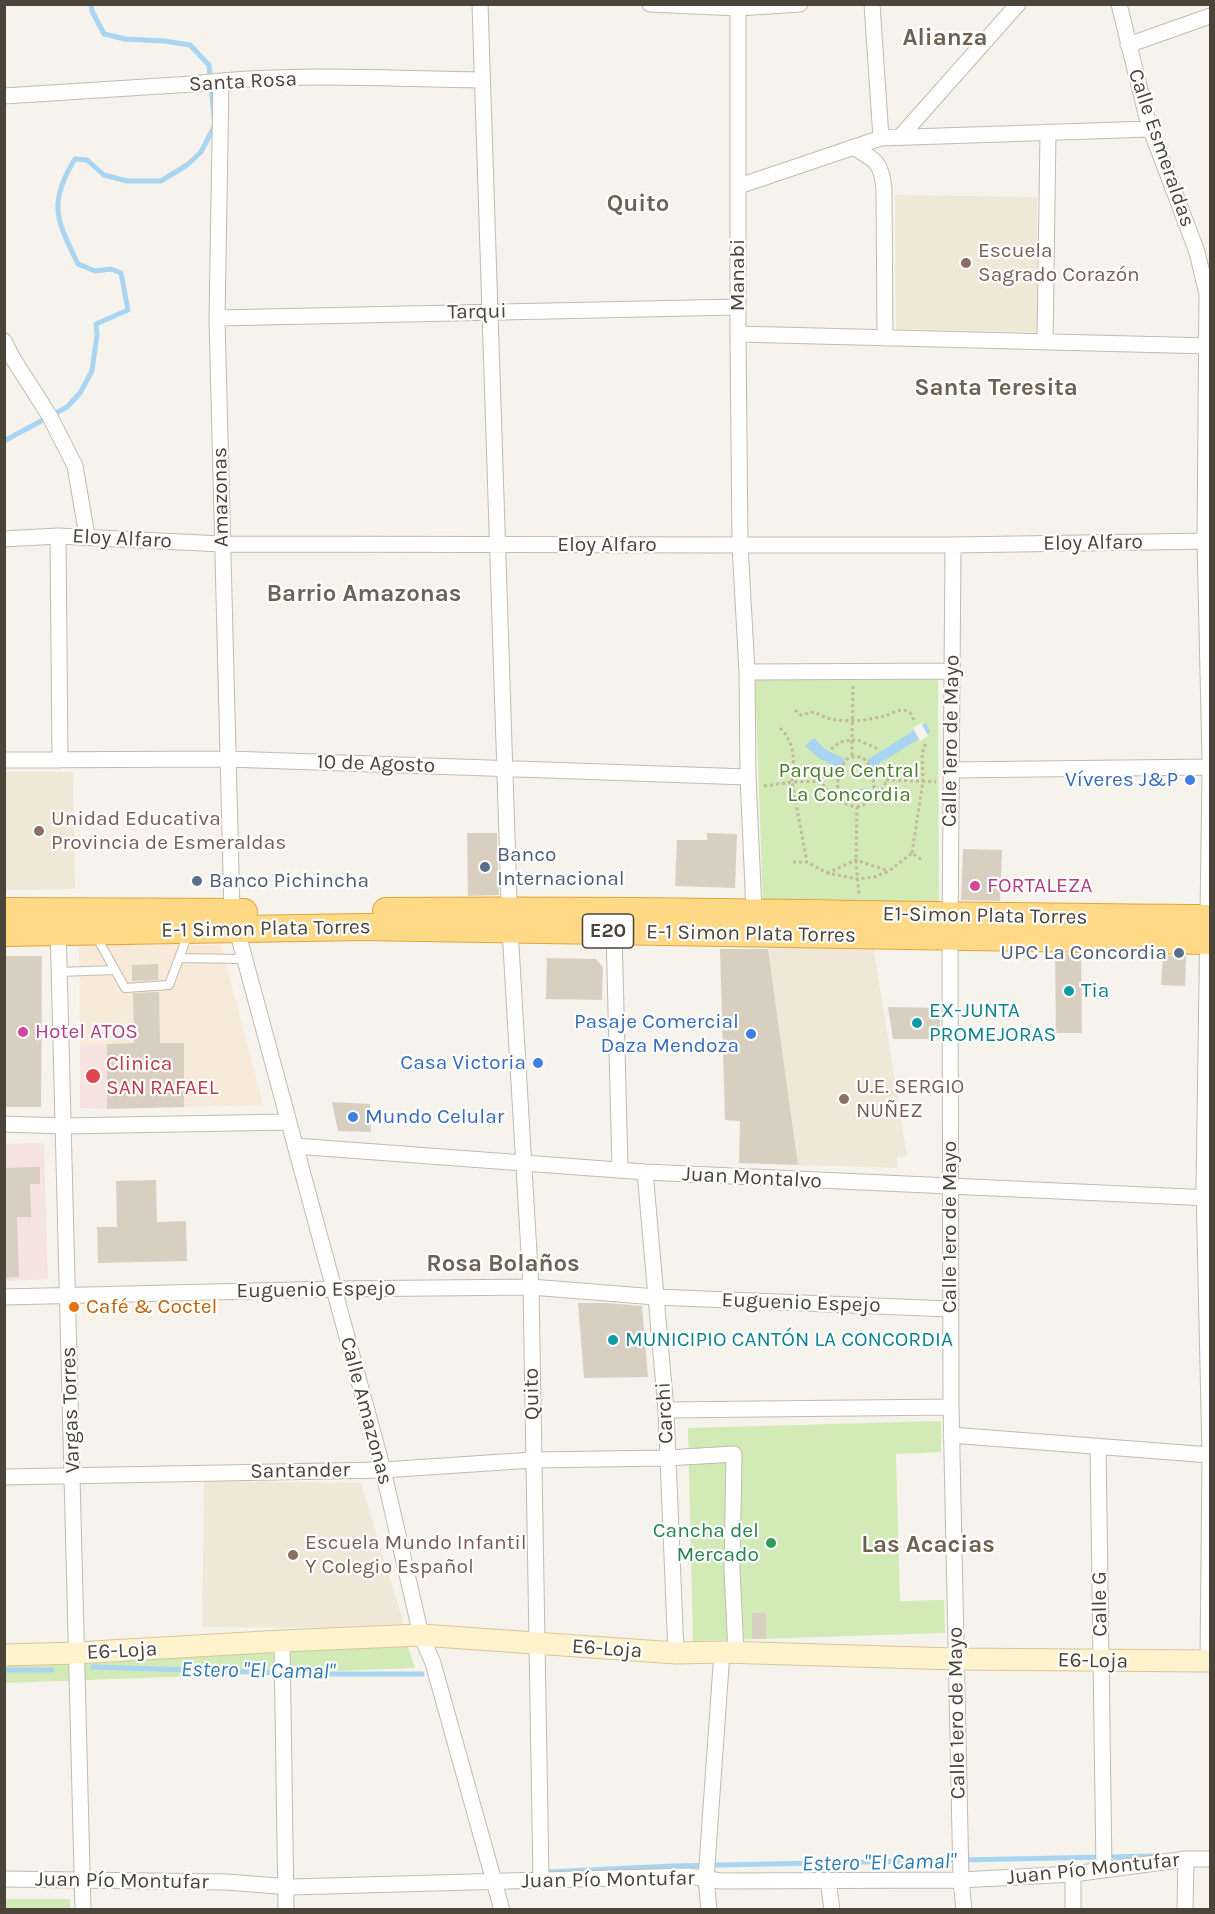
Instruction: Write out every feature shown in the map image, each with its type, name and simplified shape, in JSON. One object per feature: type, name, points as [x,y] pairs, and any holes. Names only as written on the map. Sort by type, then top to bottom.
[{"type":"highway","name":"E1-Simon Plata Torres","points":[[4,911],[58,921],[233,921],[509,919],[754,911],[860,914],[950,926],[1209,930]]},
{"type":"highway","name":"E-1 Simon Plata Torres","points":[[509,919],[614,931],[950,926]]},
{"type":"highway","name":"E-1 Simon Plata Torres","points":[[4,933],[58,921],[94,932],[190,930],[233,921]]},
{"type":"main road","name":"E6-Loja","points":[[4,1655],[421,1635],[676,1653],[729,1652],[955,1659],[1209,1661]]},
{"type":"street","name":"Quito","points":[[480,4],[489,312],[499,544],[509,919],[531,1287],[541,1880]]},
{"type":"street","points":[[650,4],[738,6],[800,4]]},
{"type":"street","points":[[872,4],[881,138]]},
{"type":"street","points":[[900,137],[1018,4]]},
{"type":"street","name":"Calle Esmeraldas","points":[[1119,4],[1150,129],[1197,252],[1207,294],[1210,759]]},
{"type":"street","name":"Manabi","points":[[738,6],[740,545],[754,782],[754,911]]},
{"type":"street","points":[[1128,45],[1210,16]]},
{"type":"street","name":"Santa Rosa","points":[[4,96],[221,81],[300,78],[483,80]]},
{"type":"street","name":"Amazonas","points":[[221,81],[217,318],[233,921]]},
{"type":"street","points":[[739,186],[881,138],[1150,129]]},
{"type":"street","points":[[1045,342],[1048,132]]},
{"type":"street","points":[[853,147],[874,160],[882,170],[885,338]]},
{"type":"street","name":"Tarqui","points":[[217,318],[738,307]]},
{"type":"street","points":[[738,334],[1209,346]]},
{"type":"street","points":[[4,341],[49,415],[75,466],[87,537]]},
{"type":"street","points":[[58,536],[60,760]]},
{"type":"street","name":"Eloy Alfaro","points":[[4,539],[58,536],[222,544],[740,545],[953,545],[1208,541]]},
{"type":"street","name":"Calle 1ero de Mayo","points":[[953,545],[950,926],[951,1435],[961,1880],[964,1910]]},
{"type":"street","points":[[747,672],[952,671]]},
{"type":"street","name":"10 de Agosto","points":[[4,760],[228,759],[505,769],[754,782]]},
{"type":"street","points":[[951,770],[1210,767]]},
{"type":"street","points":[[1209,1661],[1210,776]]},
{"type":"street","name":"Vargas Torres","points":[[58,921],[83,1910]]},
{"type":"street","name":"Calle Amazonas","points":[[233,921],[383,1470],[421,1635],[433,1663],[502,1910]]},
{"type":"street","points":[[614,931],[620,1169]]},
{"type":"street","points":[[4,1124],[64,1126],[288,1122]]},
{"type":"street","name":"Juan Montalvo","points":[[295,1146],[645,1172],[1208,1198]]},
{"type":"street","name":"Carchi","points":[[645,1172],[666,1410],[676,1653]]},
{"type":"street","name":"Euguenio Espejo","points":[[4,1297],[531,1287],[656,1297],[950,1309]]},
{"type":"street","points":[[666,1410],[951,1407]]},
{"type":"street","points":[[951,1435],[1210,1455]]},
{"type":"street","name":"Calle G","points":[[1098,1446],[1104,1869]]},
{"type":"street","name":"Santander","points":[[4,1478],[196,1472],[383,1470],[533,1460],[667,1458],[734,1454],[729,1652]]},
{"type":"street","points":[[282,1641],[286,1910]]},
{"type":"street","points":[[709,1910],[706,1879],[729,1652]]},
{"type":"street","points":[[1185,1859],[1185,1910]]},
{"type":"street","name":"Juan Pío Montufar","points":[[4,1879],[226,1882],[284,1887],[688,1876],[721,1881],[788,1882],[961,1880],[1073,1874],[1185,1859],[1210,1859]]},
{"type":"street","points":[[1073,1874],[1073,1910]]},
{"type":"street","points":[[828,1880],[832,1910]]},
{"type":"lane","points":[[94,932],[125,988],[169,986],[190,930]]},
{"type":"lane","points":[[179,958],[243,959]]},
{"type":"lane","points":[[59,972],[115,970]]},
{"type":"path","points":[[852,756],[853,672]]},
{"type":"path","points":[[795,710],[801,716],[815,712],[828,718],[852,720],[881,717],[900,710],[911,714],[915,723]]},
{"type":"path","points":[[780,728],[787,734],[794,751],[792,782],[807,862]]},
{"type":"path","points":[[831,749],[840,742],[858,740],[880,750]]},
{"type":"path","points":[[793,862],[807,862],[827,873],[858,879],[889,872],[912,853],[923,781],[922,753],[926,743]]},
{"type":"path","points":[[840,802],[837,788],[838,772],[852,756],[867,761],[872,770],[875,783],[874,799]]},
{"type":"path","points":[[824,763],[821,781],[826,789],[840,802],[857,807],[874,799],[886,780],[888,771],[886,764]]},
{"type":"path","points":[[886,780],[938,783]]},
{"type":"path","points":[[754,782],[821,781]]},
{"type":"path","points":[[857,807],[856,860],[860,914]]},
{"type":"path","points":[[912,853],[922,860]]},
{"type":"path","points":[[827,873],[856,860],[889,872]]},
{"type":"shaded area","name":"Escuela Sagrado Corazón","points":[[895,195],[1037,197],[1037,332],[896,329]]},
{"type":"shaded area","name":"Unidad Educativa Provincia de Esmeraldas","points":[[5,772],[73,772],[75,889],[5,890]]},
{"type":"shaded area","points":[[79,945],[221,945],[263,1105],[184,1107],[183,1043],[80,1044]]},
{"type":"shaded area","name":"U.E. SERGIO NUÑEZ","points":[[873,945],[907,1156],[897,1157],[897,1168],[798,1165],[768,949]]},
{"type":"shaded area","name":"Clinica SAN RAFAEL","points":[[80,1044],[107,1044],[107,1109],[80,1108]]},
{"type":"shaded area","points":[[44,1143],[48,1279],[5,1281],[4,1144]]},
{"type":"shaded area","name":"Escuela Mundo Infantil Y Colegio Español","points":[[204,1481],[361,1483],[405,1628],[202,1627]]},
{"type":"green space","name":"Parque Central La Concordia","points":[[938,678],[939,904],[763,905],[755,679]]},
{"type":"green space","points":[[941,1421],[941,1452],[896,1454],[900,1601],[944,1600],[945,1633],[693,1641],[688,1428]]},
{"type":"green space","points":[[408,1647],[415,1668],[5,1683],[4,1655]]},
{"type":"green space","points":[[5,1899],[70,1899],[70,1909],[5,1909]]},
{"type":"water","points":[[926,723],[930,732],[872,768],[867,760]]},
{"type":"water","points":[[814,738],[825,749],[845,759],[840,769],[819,758],[805,746]]},
{"type":"water","points":[[870,788],[866,797],[861,800],[848,799],[844,791]]},
{"type":"pier","points":[[921,723],[928,736],[920,741],[913,728]]},
{"type":"building","name":"Banco Internacional","points":[[467,833],[497,833],[499,895],[468,896]]},
{"type":"building","points":[[707,833],[737,834],[735,888],[675,886],[677,840],[707,840]]},
{"type":"building","points":[[963,849],[1002,850],[1000,901],[961,900]]},
{"type":"building","name":"Pasaje Comercial Daza Mendoza","points":[[720,949],[768,949],[798,1165],[739,1163],[740,1121],[725,1120]]},
{"type":"building","name":"Tia","points":[[1055,953],[1081,954],[1082,1033],[1056,1033]]},
{"type":"building","points":[[1163,955],[1186,956],[1185,986],[1161,985]]},
{"type":"building","name":"Hotel ATOS","points":[[4,956],[42,956],[41,1107],[4,1107]]},
{"type":"building","points":[[547,958],[596,959],[603,967],[602,1000],[546,999]]},
{"type":"building","points":[[158,964],[158,980],[132,981],[132,965]]},
{"type":"building","points":[[159,992],[160,1043],[184,1043],[184,1107],[107,1109],[107,1044],[134,1043],[133,993]]},
{"type":"building","name":"EX-JUNTA PROMEJORAS","points":[[888,1007],[940,1008],[940,1039],[893,1039]]},
{"type":"building","name":"Mundo Celular","points":[[332,1102],[370,1104],[371,1132],[338,1131]]},
{"type":"building","points":[[40,1167],[40,1184],[30,1184],[31,1217],[17,1217],[19,1277],[4,1278],[4,1168]]},
{"type":"building","points":[[156,1180],[157,1222],[186,1221],[187,1261],[98,1263],[97,1227],[117,1227],[116,1181]]},
{"type":"building","name":"MUNICIPIO CANTÓN LA CONCORDIA","points":[[578,1303],[642,1306],[648,1377],[584,1378]]},
{"type":"building","points":[[752,1613],[766,1613],[766,1639],[752,1639]]},
{"type":"waterway","points":[[91,4],[92,11],[104,34],[125,39],[190,45],[209,65],[214,117]]},
{"type":"waterway","points":[[4,441],[67,407],[80,393],[92,371],[97,335],[96,324],[128,310],[121,273],[111,269],[95,271],[78,264],[60,223],[58,200],[66,175],[75,159],[87,160],[104,175],[127,181],[161,181],[187,165],[201,152],[214,127]]},
{"type":"waterway","name":"Estero \"El Camal\"","points":[[93,1667],[316,1674],[422,1674]]},
{"type":"waterway","name":"Estero \"El Camal\"","points":[[4,1670],[52,1670]]},
{"type":"waterway","name":"Estero \"El Camal\"","points":[[547,1872],[672,1866],[1154,1856]]},
{"type":"place","name":"Escuela Sagrado Corazón","points":[[966,263]]},
{"type":"place","name":"Víveres J&P","points":[[1190,780]]},
{"type":"place","name":"Unidad Educativa Provincia de Esmeraldas","points":[[39,831]]},
{"type":"place","name":"Banco Internacional","points":[[485,867]]},
{"type":"place","name":"Banco Pichincha","points":[[197,881]]},
{"type":"place","name":"FORTALEZA","points":[[975,886]]},
{"type":"place","name":"UPC La Concordia","points":[[1179,953]]},
{"type":"place","name":"Tia","points":[[1069,991]]},
{"type":"place","name":"EX-JUNTA PROMEJORAS","points":[[917,1023]]},
{"type":"place","name":"Hotel ATOS","points":[[23,1032]]},
{"type":"place","name":"Pasaje Comercial Daza Mendoza","points":[[751,1034]]},
{"type":"place","name":"Casa Victoria","points":[[538,1063]]},
{"type":"place","name":"Clinica SAN RAFAEL","points":[[93,1076]]},
{"type":"place","name":"U.E. SERGIO NUÑEZ","points":[[844,1099]]},
{"type":"place","name":"Mundo Celular","points":[[353,1117]]},
{"type":"place","name":"Café & Coctel","points":[[74,1307]]},
{"type":"place","name":"MUNICIPIO CANTÓN LA CONCORDIA","points":[[613,1340]]},
{"type":"place","name":"Cancha del Mercado","points":[[771,1543]]},
{"type":"place","name":"Escuela Mundo Infantil Y Colegio Español","points":[[293,1555]]},
{"type":"district","name":"Alianza","points":[[945,38]]},
{"type":"district","name":"Quito","points":[[638,204]]},
{"type":"district","name":"Santa Teresita","points":[[996,388]]},
{"type":"district","name":"Barrio Amazonas","points":[[364,594]]},
{"type":"district","name":"Rosa Bolaños","points":[[503,1264]]},
{"type":"district","name":"Las Acacias","points":[[928,1545]]}]
